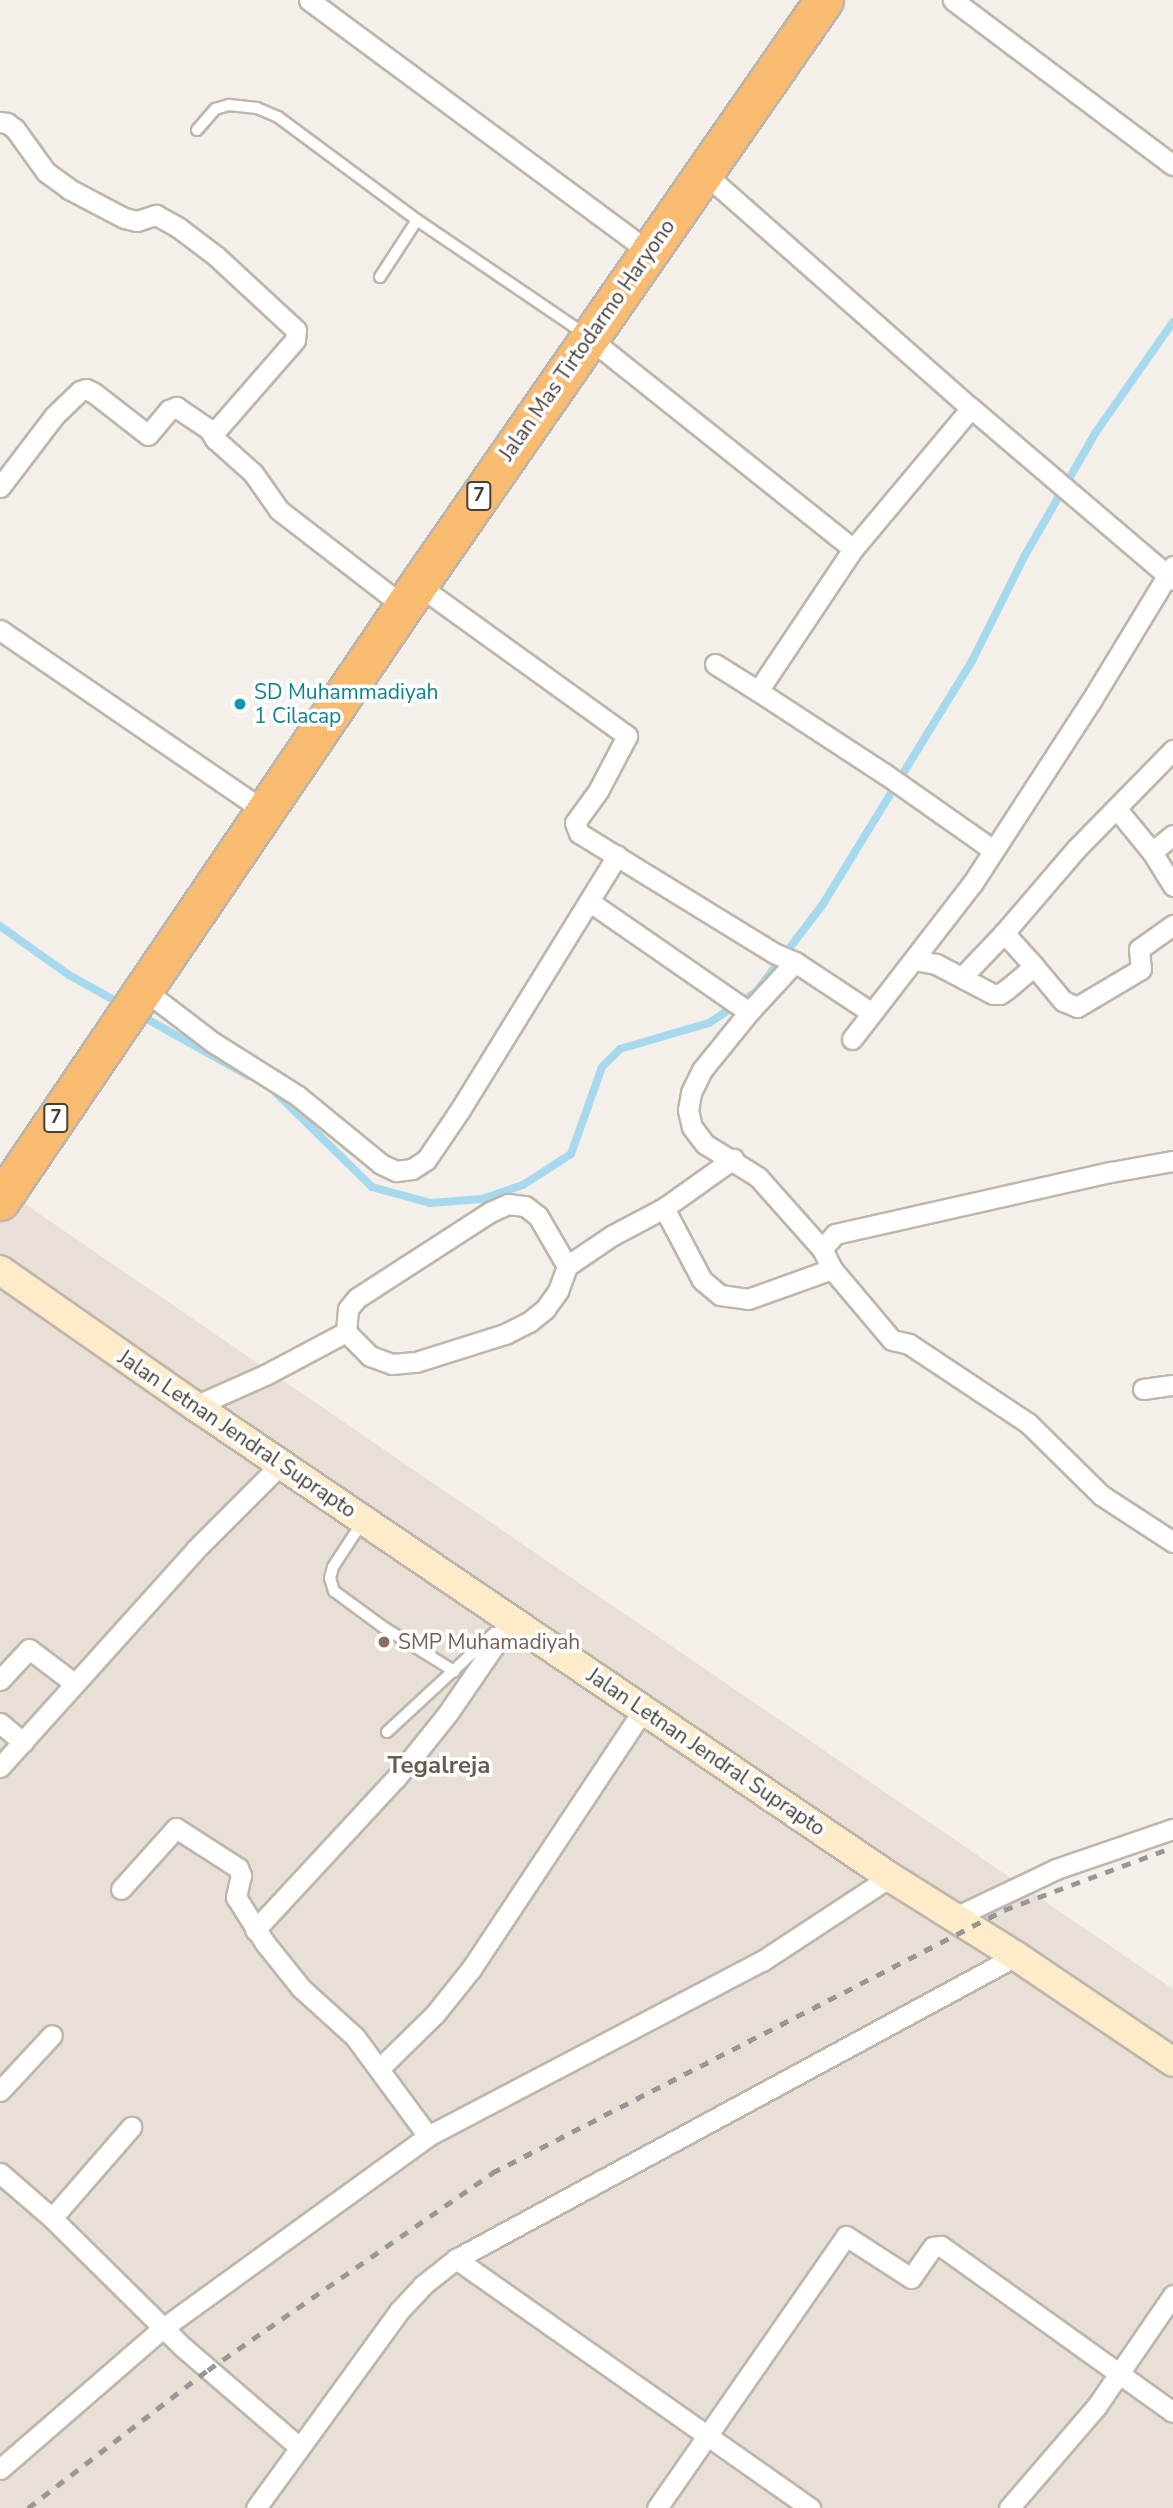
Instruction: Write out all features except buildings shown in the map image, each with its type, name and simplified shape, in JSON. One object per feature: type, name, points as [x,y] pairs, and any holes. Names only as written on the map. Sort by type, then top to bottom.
[{"type":"highway","name":"Jalan Mas Tirtodarmo Haryono","points":[[141,992],[647,250],[824,0]]},
{"type":"highway","name":"7","points":[[0,1201],[141,992]]},
{"type":"main road","name":"Jalan Letnan Jendral Suprapto","points":[[0,1270],[195,1406],[890,1877],[1016,1956],[1173,2062]]},
{"type":"street","points":[[309,0],[647,250]]},
{"type":"street","points":[[953,0],[1173,165]]},
{"type":"street","points":[[0,122],[7,123],[15,130],[46,172],[69,188],[124,218],[137,221],[156,215],[179,228],[216,256],[296,330],[295,340],[213,434]]},
{"type":"street","points":[[704,173],[1050,476],[1171,573],[972,884],[852,1039]]},
{"type":"street","points":[[589,338],[853,549]]},
{"type":"street","points":[[0,487],[61,408],[86,388],[148,435],[173,407],[213,434],[253,472],[279,510],[627,736],[597,791],[575,823],[579,833],[872,1013]]},
{"type":"street","points":[[758,691],[853,549],[971,408]]},
{"type":"street","points":[[0,630],[264,811]]},
{"type":"street","points":[[715,664],[905,787],[993,850]]},
{"type":"street","points":[[962,977],[1004,933],[1076,849],[1173,750]]},
{"type":"street","points":[[1116,808],[1152,852],[1173,886]]},
{"type":"street","points":[[1152,852],[1173,835]]},
{"type":"street","points":[[141,992],[307,1103],[381,1164],[396,1171],[412,1169],[426,1160],[456,1116],[617,856]]},
{"type":"street","points":[[590,902],[738,1005]]},
{"type":"street","points":[[1004,933],[1063,1001],[1076,1007],[1140,969],[1139,949],[1173,925]]},
{"type":"street","points":[[786,959],[738,1005],[691,1093],[688,1110],[692,1127],[705,1144],[758,1177],[822,1250],[832,1269],[892,1340],[909,1344],[1028,1423],[1101,1495],[1173,1542]]},
{"type":"street","points":[[914,960],[936,964],[993,994],[1000,994],[1034,966]]},
{"type":"street","points":[[566,1268],[538,1216],[525,1206],[508,1204],[357,1298],[348,1309],[346,1332],[370,1356],[392,1364],[416,1362],[505,1334],[545,1309],[558,1291],[566,1268],[613,1235],[664,1208],[733,1159]]},
{"type":"street","points":[[822,1250],[835,1234],[1111,1171],[1173,1161]]},
{"type":"street","points":[[664,1208],[702,1280],[720,1295],[748,1299],[832,1269]]},
{"type":"street","points":[[195,1406],[265,1375],[346,1332]]},
{"type":"street","points":[[1143,1389],[1173,1385]]},
{"type":"street","points":[[0,1767],[196,1549],[281,1464]]},
{"type":"street","points":[[255,1930],[396,1778],[448,1713],[511,1619]]},
{"type":"street","points":[[0,1679],[29,1649],[74,1683]]},
{"type":"street","points":[[380,2068],[435,2014],[471,1969],[644,1709]]},
{"type":"street","points":[[0,1723],[23,1741]]},
{"type":"street","points":[[953,1918],[1056,1870],[1173,1829]]},
{"type":"street","points":[[121,1889],[172,1830],[180,1830],[238,1868],[240,1875],[236,1897],[255,1930],[301,1988],[355,2037],[428,2136]]},
{"type":"street","points":[[3,2461],[163,2328],[428,2136],[762,1961],[890,1877]]},
{"type":"street","points":[[256,2508],[399,2311],[423,2285],[456,2259],[1016,1956]]},
{"type":"street","points":[[0,2091],[52,2035]]},
{"type":"street","points":[[52,2218],[131,2127]]},
{"type":"street","points":[[0,2173],[52,2218],[163,2328],[299,2447]]},
{"type":"street","points":[[657,2508],[846,2236],[911,2278],[933,2247],[941,2246],[1173,2412]]},
{"type":"street","points":[[456,2259],[810,2508]]},
{"type":"street","points":[[1009,2508],[1121,2374],[1173,2295]]},
{"type":"lane","points":[[197,130],[215,108],[229,105],[257,108],[278,117],[417,220],[589,338]]},
{"type":"lane","points":[[380,276],[417,220]]},
{"type":"lane","points":[[364,1521],[333,1567],[330,1578],[334,1591],[374,1621],[454,1671]]},
{"type":"lane","points":[[387,1732],[511,1619]]},
{"type":"shaded area","points":[[0,1187],[1173,1989],[1173,2508],[0,2508]]},
{"type":"waterway","points":[[270,1087],[372,1187],[430,1203],[482,1199],[523,1185],[571,1154],[602,1067],[620,1049],[709,1023],[756,992],[823,904],[973,659],[1024,557],[1096,432],[1173,322]]},
{"type":"waterway","points":[[0,926],[69,975],[121,1004]]},
{"type":"waterway","points":[[138,1014],[249,1076]]},
{"type":"railway","points":[[28,2508],[208,2370],[492,2173],[1004,1910],[1173,1847]]},
{"type":"place","name":"SD Muhammadiyah 1 Cilacap","points":[[240,704]]},
{"type":"place","name":"SMP Muhamadiyah","points":[[384,1642]]},
{"type":"district","name":"Tegalreja","points":[[439,1766]]}]
